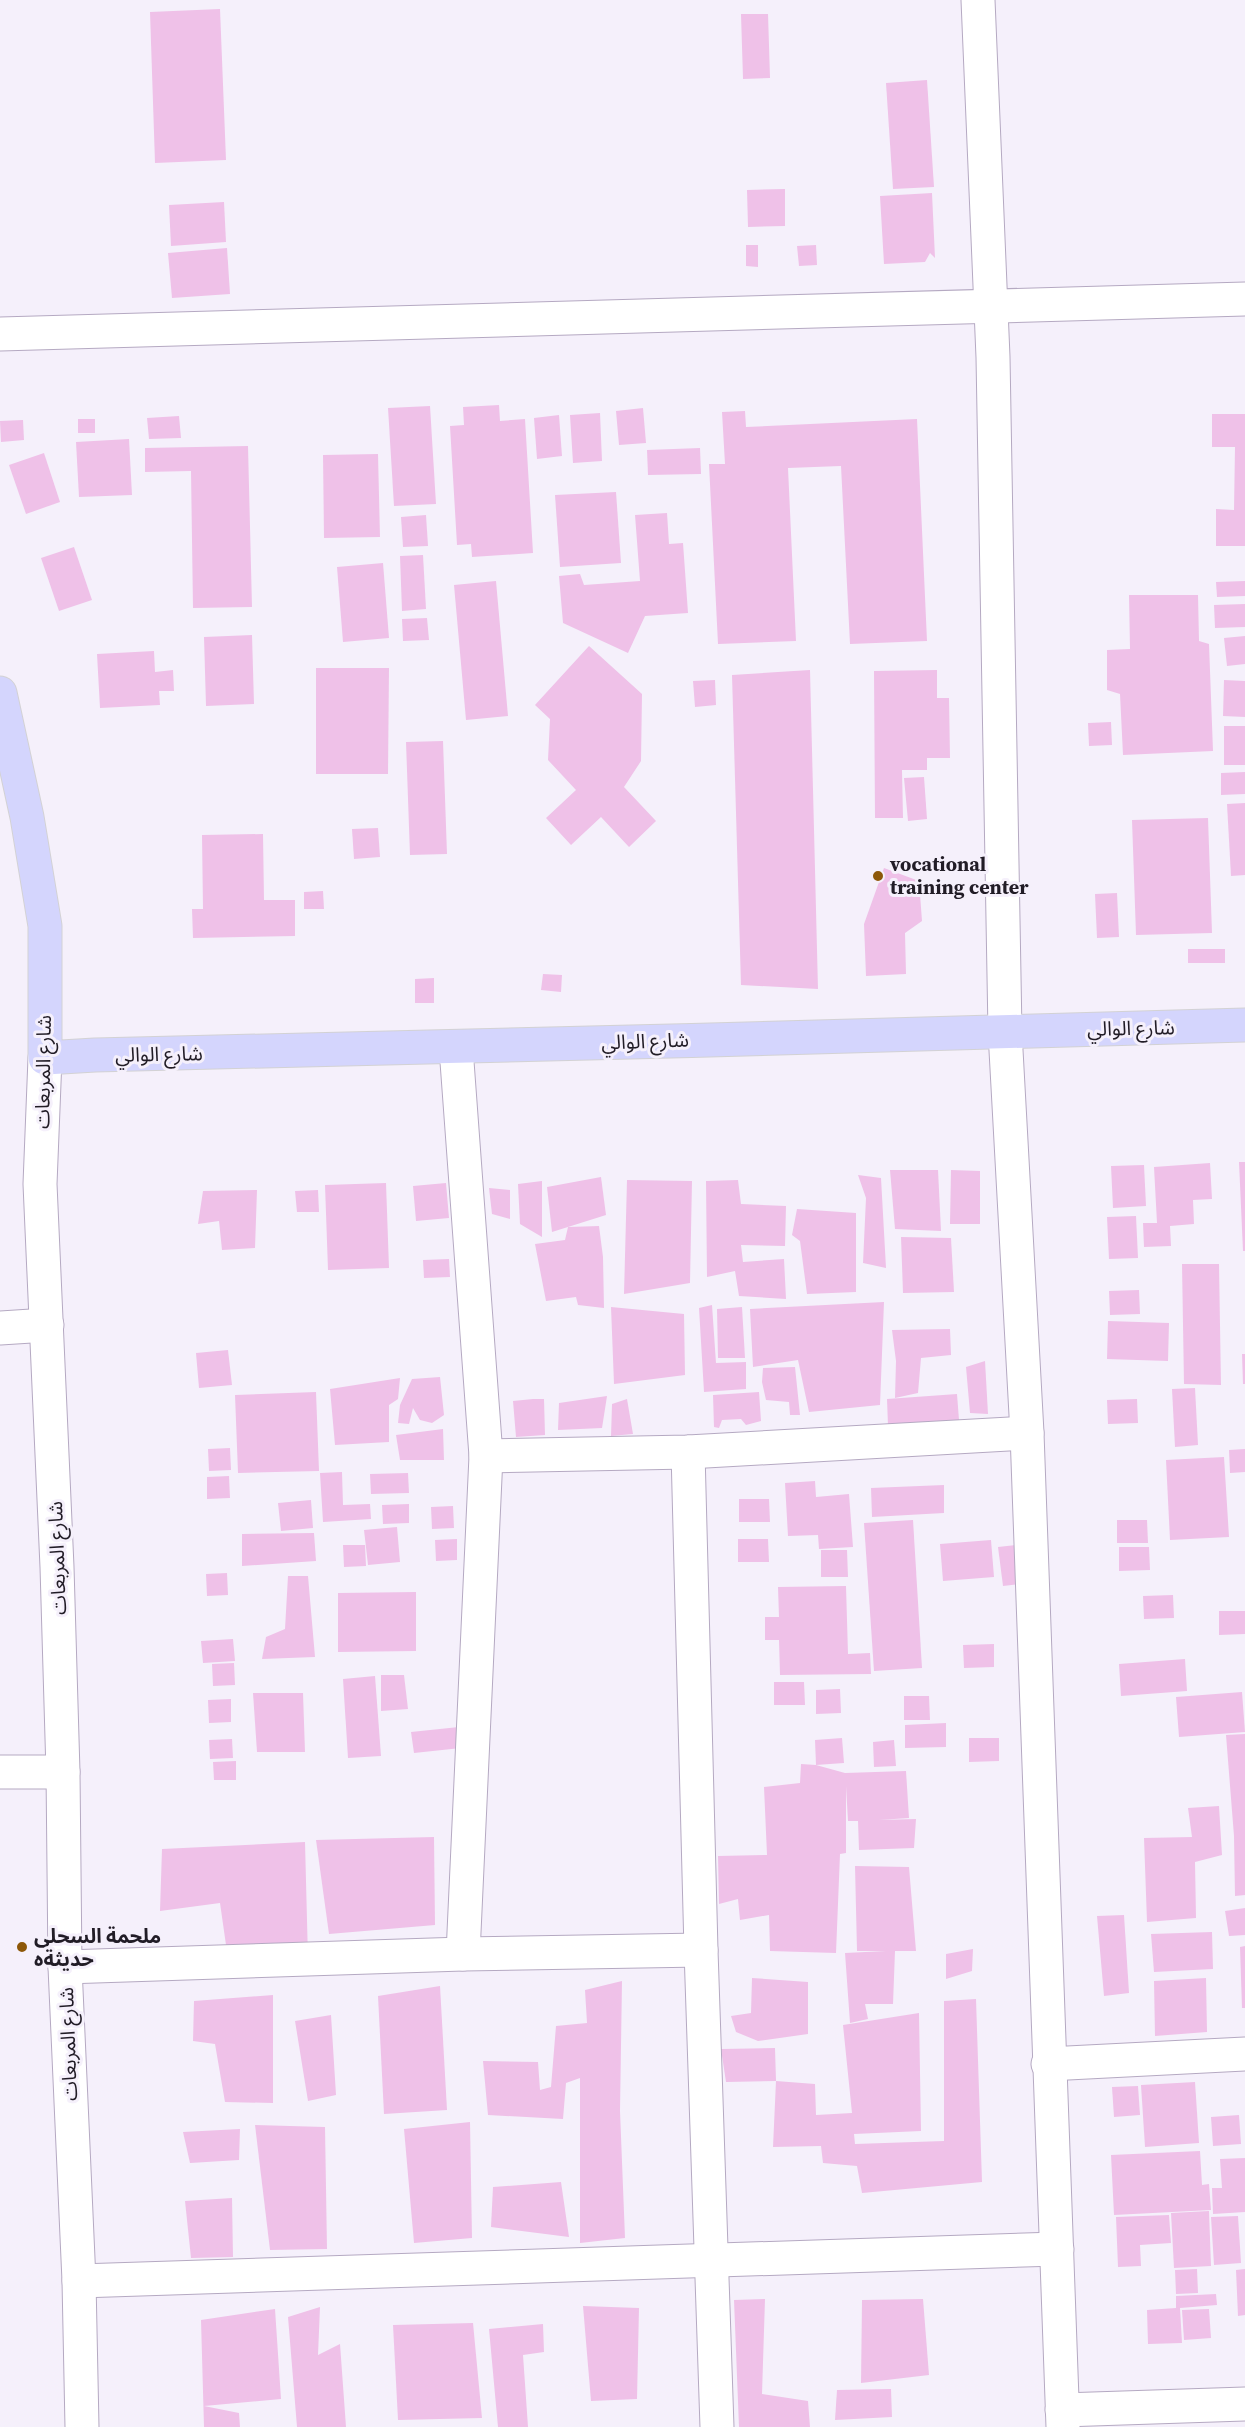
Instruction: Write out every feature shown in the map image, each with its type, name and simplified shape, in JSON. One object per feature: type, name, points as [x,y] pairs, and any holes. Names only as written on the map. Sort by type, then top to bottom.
[{"type":"main road","name":"شارع المربعات","points":[[0,693],[27,817],[45,926],[45,1058]]},
{"type":"main road","name":"شارع الوالي","points":[[45,1058],[1245,1025]]},
{"type":"street","points":[[978,0],[991,307],[1005,1032],[1028,1433],[1048,2064],[1063,2419],[1245,2404]]},
{"type":"street","points":[[0,334],[1245,299]]},
{"type":"street","points":[[456,1048],[486,1456],[462,1954]]},
{"type":"street","name":"شارع المربعات","points":[[45,1058],[40,1184],[63,1772],[65,1967],[79,2281],[82,2427]]},
{"type":"street","points":[[0,1328],[47,1325]]},
{"type":"street","points":[[486,1456],[688,1452],[1028,1433]]},
{"type":"street","points":[[688,1452],[701,1950],[717,2427]]},
{"type":"street","points":[[0,1772],[63,1772]]},
{"type":"street","points":[[65,1967],[462,1954],[701,1950]]},
{"type":"street","points":[[1048,2064],[1245,2054]]},
{"type":"street","points":[[79,2281],[1057,2249]]},
{"type":"building","points":[[220,9],[226,160],[155,163],[150,12]]},
{"type":"building","points":[[741,14],[768,14],[770,78],[743,79]]},
{"type":"building","points":[[927,80],[934,187],[893,189],[886,83]]},
{"type":"building","points":[[785,189],[785,226],[748,227],[747,190]]},
{"type":"building","points":[[932,193],[935,258],[930,253],[925,262],[884,264],[880,196]]},
{"type":"building","points":[[224,202],[226,242],[171,246],[169,205]]},
{"type":"building","points":[[746,245],[758,245],[758,267],[746,266]]},
{"type":"building","points":[[816,245],[817,265],[799,266],[797,246]]},
{"type":"building","points":[[227,248],[230,294],[172,298],[168,253]]},
{"type":"building","points":[[499,405],[500,421],[525,419],[533,553],[472,557],[471,544],[457,545],[450,426],[464,425],[463,407]]},
{"type":"building","points":[[430,406],[436,504],[394,506],[388,408]]},
{"type":"building","points":[[643,408],[646,443],[619,445],[616,411]]},
{"type":"building","points":[[745,411],[746,427],[917,419],[927,641],[850,644],[841,466],[788,468],[796,641],[718,644],[709,464],[725,464],[722,412]]},
{"type":"building","points":[[600,413],[602,461],[573,463],[570,415]]},
{"type":"building","points":[[1212,414],[1245,414],[1245,546],[1216,546],[1216,509],[1234,510],[1235,447],[1212,447]]},
{"type":"building","points":[[559,415],[562,456],[537,459],[534,418]]},
{"type":"building","points":[[179,416],[181,438],[149,439],[147,418]]},
{"type":"building","points":[[78,419],[95,419],[95,433],[78,433]]},
{"type":"building","points":[[23,420],[24,440],[1,442],[0,421]]},
{"type":"building","points":[[129,439],[132,495],[79,497],[76,442]]},
{"type":"building","points":[[248,446],[252,607],[193,608],[191,471],[145,472],[145,448]]},
{"type":"building","points":[[700,448],[701,474],[648,475],[647,450]]},
{"type":"building","points":[[44,453],[60,502],[26,514],[9,465]]},
{"type":"building","points":[[378,454],[380,537],[324,538],[323,455]]},
{"type":"building","points":[[616,492],[621,563],[560,567],[555,495]]},
{"type":"building","points":[[667,513],[669,544],[683,543],[688,613],[645,616],[628,653],[563,623],[559,576],[580,574],[584,585],[640,581],[635,515]]},
{"type":"building","points":[[426,515],[428,546],[403,547],[401,517]]},
{"type":"building","points":[[74,547],[92,600],[59,611],[41,558]]},
{"type":"building","points":[[423,555],[426,609],[402,611],[400,556]]},
{"type":"building","points":[[383,563],[389,638],[343,642],[337,567]]},
{"type":"building","points":[[496,581],[508,716],[466,720],[454,585]]},
{"type":"building","points":[[1245,581],[1245,596],[1217,597],[1216,582]]},
{"type":"building","points":[[1129,595],[1198,595],[1199,641],[1209,644],[1213,751],[1123,755],[1120,694],[1107,690],[1107,650],[1130,649]]},
{"type":"building","points":[[1245,604],[1245,627],[1215,628],[1214,605]]},
{"type":"building","points":[[427,618],[429,640],[403,641],[402,619]]},
{"type":"building","points":[[252,635],[254,704],[206,706],[204,637]]},
{"type":"building","points":[[1245,636],[1245,664],[1227,666],[1224,638]]},
{"type":"building","points":[[589,646],[642,694],[641,761],[624,787],[656,821],[629,847],[601,817],[571,845],[546,818],[576,790],[548,760],[550,719],[535,705]]},
{"type":"building","points":[[154,651],[155,672],[173,670],[174,691],[159,691],[160,705],[100,708],[97,654]]},
{"type":"building","points":[[316,668],[389,668],[388,774],[316,774]]},
{"type":"building","points":[[810,670],[818,989],[741,985],[732,675]]},
{"type":"building","points":[[937,670],[937,698],[949,698],[950,758],[927,758],[927,770],[902,770],[903,818],[875,818],[874,671]]},
{"type":"building","points":[[715,680],[716,705],[695,707],[693,681]]},
{"type":"building","points":[[1224,680],[1245,681],[1245,717],[1223,716]]},
{"type":"building","points":[[1111,722],[1112,745],[1089,746],[1088,723]]},
{"type":"building","points":[[1224,726],[1245,726],[1245,765],[1224,765]]},
{"type":"building","points":[[443,741],[447,854],[410,855],[406,742]]},
{"type":"building","points":[[1245,772],[1245,794],[1221,795],[1221,773]]},
{"type":"building","points":[[924,777],[927,819],[908,821],[904,778]]},
{"type":"building","points":[[1245,803],[1245,875],[1231,876],[1227,804]]},
{"type":"building","points":[[1208,818],[1212,933],[1136,935],[1132,820]]},
{"type":"building","points":[[378,828],[380,857],[354,859],[352,829]]},
{"type":"building","points":[[263,834],[264,900],[295,900],[295,936],[193,938],[192,909],[203,909],[202,835]]},
{"type":"building","points":[[884,868],[919,881],[922,921],[905,933],[906,974],[866,976],[864,924]]},
{"type":"building","points":[[323,891],[324,909],[304,909],[304,892]]},
{"type":"building","points":[[1117,893],[1119,937],[1097,938],[1095,894]]},
{"type":"building","points":[[1188,949],[1225,949],[1225,963],[1188,963]]},
{"type":"building","points":[[543,974],[562,975],[561,992],[541,990]]},
{"type":"building","points":[[434,978],[434,1003],[415,1003],[415,979]]},
{"type":"building","points":[[1239,1162],[1245,1162],[1245,1251],[1243,1251]]},
{"type":"building","points":[[1210,1163],[1212,1199],[1193,1200],[1194,1224],[1170,1226],[1171,1246],[1144,1247],[1143,1223],[1157,1223],[1154,1167]]},
{"type":"building","points":[[1144,1165],[1146,1206],[1113,1208],[1111,1166]]},
{"type":"building","points":[[890,1170],[938,1170],[941,1231],[895,1229]]},
{"type":"building","points":[[951,1170],[980,1171],[980,1224],[950,1224]]},
{"type":"building","points":[[858,1175],[881,1178],[886,1268],[863,1263],[866,1198]]},
{"type":"building","points":[[601,1177],[606,1215],[552,1232],[547,1187]]},
{"type":"building","points":[[627,1180],[692,1181],[690,1283],[624,1294]]},
{"type":"building","points":[[738,1180],[741,1204],[786,1206],[785,1246],[741,1245],[743,1262],[784,1259],[786,1299],[739,1296],[735,1271],[707,1277],[706,1181]]},
{"type":"building","points":[[542,1181],[542,1237],[520,1224],[518,1184]]},
{"type":"building","points":[[386,1183],[389,1268],[328,1270],[325,1185]]},
{"type":"building","points":[[446,1183],[449,1218],[416,1221],[413,1186]]},
{"type":"building","points":[[489,1188],[510,1190],[510,1219],[492,1214]]},
{"type":"building","points":[[257,1190],[255,1248],[222,1250],[219,1221],[198,1224],[203,1191]]},
{"type":"building","points":[[318,1190],[319,1212],[297,1212],[295,1191]]},
{"type":"building","points":[[797,1209],[856,1213],[856,1292],[807,1294],[800,1241],[792,1235]]},
{"type":"building","points":[[1136,1216],[1138,1258],[1109,1259],[1107,1217]]},
{"type":"building","points":[[599,1226],[603,1257],[604,1308],[578,1305],[576,1297],[546,1301],[535,1244],[565,1240],[568,1227]]},
{"type":"building","points":[[901,1237],[951,1238],[954,1292],[903,1293]]},
{"type":"building","points":[[449,1259],[450,1277],[424,1278],[423,1260]]},
{"type":"building","points":[[1182,1264],[1219,1264],[1221,1385],[1184,1384]]},
{"type":"building","points":[[1139,1290],[1140,1314],[1110,1315],[1109,1291]]},
{"type":"building","points":[[884,1302],[880,1405],[809,1412],[798,1360],[753,1367],[750,1309]]},
{"type":"building","points":[[712,1305],[716,1363],[746,1362],[746,1389],[704,1392],[699,1308]]},
{"type":"building","points":[[611,1307],[684,1314],[685,1375],[614,1384]]},
{"type":"building","points":[[742,1307],[745,1358],[718,1358],[717,1309]]},
{"type":"building","points":[[1108,1321],[1169,1323],[1168,1361],[1107,1359]]},
{"type":"building","points":[[950,1329],[951,1355],[921,1358],[918,1393],[895,1398],[896,1361],[892,1330]]},
{"type":"building","points":[[228,1350],[232,1385],[199,1388],[196,1353]]},
{"type":"building","points":[[1242,1354],[1245,1354],[1245,1384],[1243,1384]]},
{"type":"building","points":[[985,1361],[988,1414],[970,1413],[966,1367]]},
{"type":"building","points":[[795,1367],[800,1415],[790,1415],[789,1402],[766,1400],[762,1382],[763,1368]]},
{"type":"building","points":[[440,1377],[444,1415],[432,1423],[420,1420],[413,1408],[409,1424],[398,1423],[400,1405],[412,1379]]},
{"type":"building","points":[[400,1378],[398,1399],[389,1405],[389,1442],[335,1445],[330,1389]]},
{"type":"building","points":[[1195,1388],[1198,1445],[1175,1447],[1172,1389]]},
{"type":"building","points":[[316,1392],[319,1471],[238,1473],[235,1395]]},
{"type":"building","points":[[759,1392],[761,1421],[746,1425],[741,1419],[722,1420],[719,1428],[714,1427],[713,1395]]},
{"type":"building","points":[[957,1394],[959,1420],[888,1426],[887,1399]]},
{"type":"building","points":[[607,1396],[602,1428],[558,1430],[559,1403]]},
{"type":"building","points":[[544,1399],[545,1435],[516,1437],[513,1401]]},
{"type":"building","points":[[627,1399],[633,1434],[611,1436],[612,1404]]},
{"type":"building","points":[[1137,1399],[1138,1423],[1108,1424],[1107,1400]]},
{"type":"building","points":[[443,1429],[444,1460],[400,1460],[396,1435]]},
{"type":"building","points":[[230,1448],[231,1470],[209,1471],[208,1449]]},
{"type":"building","points":[[1245,1449],[1245,1472],[1230,1473],[1229,1450]]},
{"type":"building","points":[[1224,1457],[1229,1537],[1170,1540],[1166,1460]]},
{"type":"building","points":[[342,1472],[343,1505],[370,1504],[371,1519],[323,1522],[320,1473]]},
{"type":"building","points":[[408,1473],[409,1493],[371,1494],[370,1474]]},
{"type":"building","points":[[229,1476],[230,1498],[207,1499],[207,1477]]},
{"type":"building","points":[[815,1481],[816,1497],[849,1494],[853,1547],[819,1549],[818,1535],[788,1536],[785,1483]]},
{"type":"building","points":[[944,1485],[944,1513],[872,1517],[871,1488]]},
{"type":"building","points":[[739,1499],[769,1499],[770,1522],[739,1522]]},
{"type":"building","points":[[311,1500],[313,1528],[281,1531],[278,1503]]},
{"type":"building","points":[[409,1504],[409,1523],[383,1524],[382,1505]]},
{"type":"building","points":[[453,1506],[454,1528],[432,1529],[431,1507]]},
{"type":"building","points":[[913,1520],[922,1668],[874,1671],[864,1523]]},
{"type":"building","points":[[1117,1520],[1147,1520],[1148,1543],[1117,1543]]},
{"type":"building","points":[[397,1527],[400,1562],[368,1565],[364,1530]]},
{"type":"building","points":[[314,1533],[316,1561],[242,1566],[242,1534]]},
{"type":"building","points":[[457,1539],[457,1560],[436,1561],[435,1540]]},
{"type":"building","points":[[738,1539],[768,1539],[769,1562],[738,1562]]},
{"type":"building","points":[[991,1540],[994,1577],[943,1581],[940,1544]]},
{"type":"building","points":[[343,1545],[365,1545],[366,1566],[344,1567]]},
{"type":"building","points":[[1016,1545],[1020,1584],[1003,1586],[998,1547]]},
{"type":"building","points":[[1119,1547],[1149,1547],[1150,1570],[1119,1571]]},
{"type":"building","points":[[821,1550],[847,1550],[848,1577],[821,1577]]},
{"type":"building","points":[[227,1573],[228,1595],[207,1596],[206,1574]]},
{"type":"building","points":[[288,1576],[308,1576],[315,1657],[262,1659],[266,1637],[285,1629]]},
{"type":"building","points":[[846,1586],[848,1654],[870,1653],[871,1674],[780,1675],[779,1640],[765,1640],[765,1617],[779,1617],[778,1587]]},
{"type":"building","points":[[416,1592],[416,1651],[338,1652],[338,1593]]},
{"type":"building","points":[[1173,1595],[1174,1618],[1144,1619],[1143,1596]]},
{"type":"building","points":[[1219,1611],[1245,1611],[1245,1634],[1219,1635]]},
{"type":"building","points":[[233,1639],[235,1661],[203,1663],[201,1641]]},
{"type":"building","points":[[994,1644],[994,1667],[964,1668],[963,1645]]},
{"type":"building","points":[[1185,1659],[1187,1691],[1121,1696],[1119,1664]]},
{"type":"building","points":[[234,1663],[235,1685],[213,1686],[212,1664]]},
{"type":"building","points":[[381,1675],[404,1675],[408,1709],[381,1711]]},
{"type":"building","points":[[375,1676],[381,1756],[348,1758],[343,1679]]},
{"type":"building","points":[[774,1682],[804,1682],[805,1705],[774,1705]]},
{"type":"building","points":[[840,1689],[841,1713],[816,1714],[816,1690]]},
{"type":"building","points":[[1242,1692],[1245,1732],[1179,1737],[1176,1697]]},
{"type":"building","points":[[253,1693],[303,1693],[305,1752],[257,1752]]},
{"type":"building","points":[[904,1696],[929,1696],[930,1720],[904,1720]]},
{"type":"building","points":[[231,1699],[231,1722],[209,1723],[208,1700]]},
{"type":"building","points":[[946,1723],[946,1747],[905,1748],[905,1725]]},
{"type":"building","points":[[459,1727],[461,1748],[414,1753],[411,1732]]},
{"type":"building","points":[[1245,1734],[1245,1895],[1235,1896],[1234,1836],[1226,1735]]},
{"type":"building","points":[[842,1738],[844,1763],[816,1765],[815,1740]]},
{"type":"building","points":[[969,1738],[999,1738],[999,1761],[969,1762]]},
{"type":"building","points":[[232,1739],[233,1758],[210,1759],[209,1740]]},
{"type":"building","points":[[894,1740],[896,1766],[874,1767],[873,1742]]},
{"type":"building","points":[[236,1761],[236,1780],[214,1780],[213,1762]]},
{"type":"building","points":[[801,1764],[816,1765],[845,1773],[906,1771],[909,1818],[879,1820],[916,1819],[914,1848],[859,1850],[858,1821],[848,1821],[846,1786],[846,1853],[840,1854],[836,1953],[770,1951],[769,1915],[740,1920],[738,1899],[719,1904],[718,1856],[767,1855],[764,1787],[800,1783]]},
{"type":"building","points":[[1219,1806],[1222,1855],[1195,1862],[1196,1918],[1147,1922],[1144,1838],[1192,1837],[1188,1808]]},
{"type":"building","points":[[434,1837],[435,1925],[329,1934],[316,1840]]},
{"type":"building","points":[[305,1842],[308,1959],[227,1952],[220,1903],[160,1911],[162,1849]]},
{"type":"building","points":[[855,1866],[909,1867],[916,1951],[895,1951],[893,2004],[865,2004],[868,2019],[850,2023],[845,1953],[886,1951],[857,1951]]},
{"type":"building","points":[[1245,1908],[1245,1935],[1229,1936],[1225,1911]]},
{"type":"building","points":[[1124,1915],[1129,1993],[1104,1996],[1097,1916]]},
{"type":"building","points":[[1212,1932],[1213,1969],[1154,1972],[1151,1934]]},
{"type":"building","points":[[1245,1946],[1245,2008],[1242,2008],[1240,1947]]},
{"type":"building","points":[[973,1949],[972,1971],[946,1979],[946,1954]]},
{"type":"building","points":[[752,1978],[808,1982],[808,2034],[758,2041],[736,2032],[731,2016],[751,2013]]},
{"type":"building","points":[[1206,1978],[1207,2032],[1155,2036],[1154,1981]]},
{"type":"building","points":[[622,1981],[620,2111],[625,2238],[580,2243],[580,2078],[566,2083],[563,2119],[488,2115],[483,2061],[538,2062],[540,2090],[551,2087],[556,2026],[587,2023],[585,1990]]},
{"type":"building","points":[[440,1986],[447,2110],[384,2114],[378,1996]]},
{"type":"building","points":[[273,1995],[273,2103],[225,2102],[215,2044],[193,2041],[194,2001]]},
{"type":"building","points":[[976,1999],[982,2182],[862,2193],[857,2166],[823,2163],[821,2146],[773,2147],[776,2081],[815,2084],[816,2115],[852,2113],[843,2025],[919,2013],[921,2131],[854,2134],[855,2144],[944,2141],[944,2001]]},
{"type":"building","points":[[331,2015],[336,2095],[308,2101],[295,2021]]},
{"type":"building","points":[[775,2048],[776,2081],[726,2082],[721,2049]]},
{"type":"building","points":[[1195,2082],[1199,2143],[1145,2147],[1141,2085]]},
{"type":"building","points":[[1138,2086],[1140,2115],[1114,2117],[1112,2087]]},
{"type":"building","points":[[1239,2115],[1241,2144],[1213,2146],[1211,2117]]},
{"type":"building","points":[[470,2122],[472,2238],[414,2243],[404,2129]]},
{"type":"building","points":[[255,2125],[325,2127],[327,2249],[270,2250]]},
{"type":"building","points":[[240,2129],[239,2160],[190,2163],[183,2132]]},
{"type":"building","points":[[1200,2151],[1202,2185],[1209,2184],[1211,2210],[1114,2215],[1111,2155]]},
{"type":"building","points":[[1245,2158],[1245,2212],[1213,2214],[1212,2188],[1222,2188],[1220,2159]]},
{"type":"building","points":[[561,2182],[569,2237],[491,2227],[493,2187]]},
{"type":"building","points":[[232,2198],[233,2257],[191,2258],[185,2201]]},
{"type":"building","points":[[1209,2211],[1211,2266],[1174,2268],[1171,2213]]},
{"type":"building","points":[[1169,2215],[1171,2243],[1140,2245],[1141,2266],[1118,2267],[1116,2217]]},
{"type":"building","points":[[1238,2216],[1241,2263],[1214,2265],[1211,2217]]},
{"type":"building","points":[[1197,2269],[1198,2293],[1176,2294],[1175,2270]]},
{"type":"building","points":[[1245,2269],[1245,2315],[1238,2316],[1236,2270]]},
{"type":"building","points":[[1216,2294],[1217,2305],[1180,2308],[1182,2343],[1148,2344],[1147,2310],[1176,2308],[1176,2296]]},
{"type":"building","points":[[765,2299],[762,2394],[808,2401],[810,2427],[739,2427],[734,2300]]},
{"type":"building","points":[[923,2299],[929,2375],[861,2383],[862,2300]]},
{"type":"building","points":[[583,2306],[639,2308],[637,2399],[591,2401]]},
{"type":"building","points":[[320,2307],[318,2355],[340,2344],[346,2427],[297,2427],[288,2317]]},
{"type":"building","points":[[275,2309],[281,2399],[204,2406],[239,2413],[240,2427],[204,2427],[201,2320]]},
{"type":"building","points":[[1209,2309],[1211,2338],[1184,2340],[1182,2310]]},
{"type":"building","points":[[473,2323],[482,2418],[398,2420],[393,2325]]},
{"type":"building","points":[[543,2324],[544,2352],[523,2355],[528,2427],[498,2427],[489,2329]]},
{"type":"building","points":[[891,2389],[892,2417],[835,2420],[837,2390]]},
{"type":"place","name":"vocational training center","points":[[878,876]]},
{"type":"place","name":"ملحمة السحلى حديثةه","points":[[22,1947]]}]
